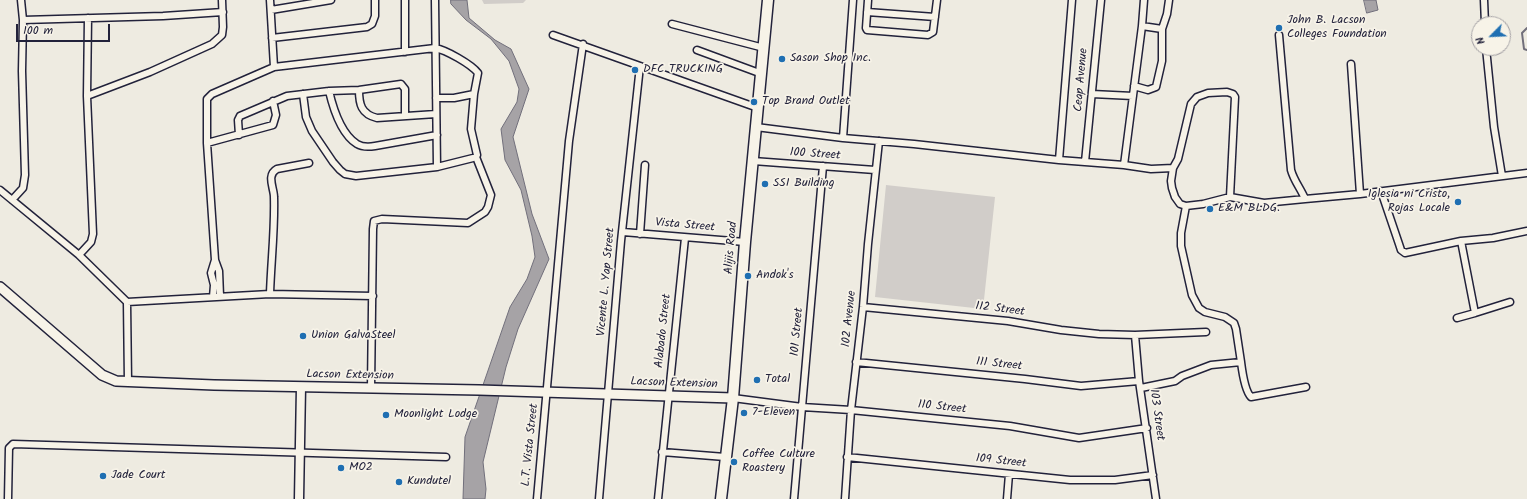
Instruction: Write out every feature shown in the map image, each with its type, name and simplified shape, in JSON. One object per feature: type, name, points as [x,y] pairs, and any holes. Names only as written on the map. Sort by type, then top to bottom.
[{"type":"main road","name":"Alijis Road","points":[[721,499],[733,398],[745,242],[768,0]]},
{"type":"main road","name":"Lacson Extension","points":[[0,287],[102,375],[116,381],[733,398]]},
{"type":"street","points":[[12,200],[23,188],[25,175],[22,64],[23,20],[21,0]]},
{"type":"street","points":[[87,96],[129,81],[212,44],[222,35],[222,0]]},
{"type":"street","points":[[270,0],[274,67]]},
{"type":"street","points":[[271,10],[331,0]]},
{"type":"street","points":[[272,38],[367,27],[372,24],[375,16],[375,0]]},
{"type":"street","points":[[405,0],[406,52]]},
{"type":"street","points":[[435,0],[437,167]]},
{"type":"street","points":[[843,138],[853,0]]},
{"type":"street","points":[[868,0],[866,28],[870,31],[928,35],[933,32],[936,0]]},
{"type":"street","points":[[1059,160],[1072,0]]},
{"type":"street","name":"Ceap Avenue","points":[[1085,162],[1101,0]]},
{"type":"street","points":[[1124,166],[1144,0]]},
{"type":"street","points":[[1134,86],[1148,90],[1156,88],[1162,61],[1162,29],[1167,14],[1169,0]]},
{"type":"street","points":[[1484,0],[1485,16]]},
{"type":"street","points":[[23,20],[163,16],[223,12]]},
{"type":"street","points":[[867,12],[935,17]]},
{"type":"street","points":[[79,255],[91,242],[93,234],[87,96],[88,18]]},
{"type":"street","points":[[672,24],[764,48]]},
{"type":"street","points":[[1142,26],[1162,29]]},
{"type":"street","points":[[553,35],[583,44],[758,108]]},
{"type":"street","points":[[1279,35],[1292,170],[1294,178],[1305,199]]},
{"type":"street","name":"L.T. Vista Street","points":[[537,499],[547,392],[552,315],[569,141],[583,44]]},
{"type":"street","points":[[220,296],[219,271],[215,260],[207,143],[207,99],[222,89],[274,67],[435,48],[443,49],[478,73],[474,94],[471,129],[477,155],[476,157],[491,195],[491,200],[485,212],[468,223],[382,219],[374,221],[371,388]]},
{"type":"street","points":[[697,50],[762,74]]},
{"type":"street","points":[[1487,56],[1493,120],[1502,176]]},
{"type":"street","points":[[1351,64],[1360,194]]},
{"type":"street","name":"Vicente L. Yap Street","points":[[598,499],[640,66]]},
{"type":"street","points":[[239,135],[238,120],[240,116],[287,96],[303,94],[359,90],[401,84],[405,89],[405,115]]},
{"type":"street","points":[[359,90],[360,104],[363,112],[377,118],[436,114]]},
{"type":"street","points":[[329,91],[334,110],[340,124],[357,145],[367,147],[437,135]]},
{"type":"street","points":[[1230,197],[1235,97],[1227,92],[1208,93],[1201,95],[1193,101],[1189,110],[1178,159],[1174,168],[1172,188],[1175,197],[1180,204],[1186,206],[1203,204],[1230,197],[1264,203],[1360,194],[1527,173]]},
{"type":"street","points":[[303,94],[308,124],[333,162],[345,174],[356,176],[437,167],[476,157]]},
{"type":"street","points":[[436,98],[454,98],[474,94]]},
{"type":"street","points":[[1092,94],[1133,96]]},
{"type":"street","points":[[207,143],[273,125],[276,115],[273,101]]},
{"type":"street","points":[[756,127],[843,138],[1151,170],[1174,168]]},
{"type":"street","name":"102 Avenue","points":[[845,499],[851,410],[863,307],[879,141]]},
{"type":"street","name":"100 Street","points":[[753,161],[876,170]]},
{"type":"street","points":[[270,294],[274,196],[271,176],[273,171],[277,169],[309,163]]},
{"type":"street","points":[[640,234],[645,165]]},
{"type":"street","name":"101 Street","points":[[794,499],[823,166]]},
{"type":"street","points":[[0,190],[79,255],[127,302],[128,382]]},
{"type":"street","points":[[1381,191],[1401,250],[1405,253],[1461,241],[1494,238],[1527,231]]},
{"type":"street","points":[[1186,206],[1181,233],[1181,246],[1192,295],[1199,308],[1205,312],[1225,317],[1234,323],[1242,371],[1248,394],[1251,397],[1306,387]]},
{"type":"street","name":"Vista Street","points":[[623,232],[745,242]]},
{"type":"street","name":"Alabado Street","points":[[658,499],[685,238]]},
{"type":"street","points":[[1461,241],[1475,313]]},
{"type":"street","points":[[213,296],[214,285],[211,273],[215,260]]},
{"type":"street","points":[[127,302],[270,294],[373,296]]},
{"type":"street","points":[[1457,318],[1510,302]]},
{"type":"street","name":"112 Street","points":[[863,307],[1008,321],[1061,330],[1099,334],[1135,335],[1206,332]]},
{"type":"street","name":"103 Street","points":[[1135,335],[1156,499]]},
{"type":"street","name":"111 Street","points":[[856,362],[1081,386],[1140,381]]},
{"type":"street","points":[[1141,388],[1175,381],[1182,376],[1210,365],[1241,362]]},
{"type":"street","points":[[299,499],[301,387]]},
{"type":"street","name":"110 Street","points":[[733,398],[802,407],[851,410],[1010,426],[1079,438],[1147,428]]},
{"type":"street","points":[[8,499],[9,448],[13,444],[446,457]]},
{"type":"street","points":[[662,452],[725,457]]},
{"type":"street","name":"109 Street","points":[[847,457],[1062,479],[1100,480],[1153,475]]},
{"type":"street","points":[[1007,499],[1009,474]]},
{"type":"shaded area","points":[[451,0],[467,0],[469,18],[495,40],[511,49],[529,89],[513,137],[532,214],[549,259],[518,329],[506,367],[483,462],[486,489],[485,499],[463,499],[465,437],[510,307],[527,279],[535,257],[532,236],[521,190],[505,160],[501,129],[517,102],[519,89],[509,61],[491,39],[466,20],[451,4]]},
{"type":"shaded area","points":[[482,0],[526,0],[523,3],[484,4]]},
{"type":"shaded area","points":[[1364,0],[1376,0],[1378,10],[1367,13]]},
{"type":"shaded area","points":[[886,185],[995,197],[983,309],[875,297]]},
{"type":"waterway","points":[[1527,28],[1522,33],[1524,49],[1527,50]]},
{"type":"place","name":"John B. Lacson Colleges Foundation","points":[[1279,28]]},
{"type":"place","name":"Sason Shop Inc.","points":[[782,59]]},
{"type":"place","name":"DFC TRUCKING","points":[[635,70]]},
{"type":"place","name":"Top Brand Outlet","points":[[754,102]]},
{"type":"place","name":"SSI Building","points":[[765,184]]},
{"type":"place","name":"Iglesia ni Cristo, Rojas Locale","points":[[1458,202]]},
{"type":"place","name":"E&M BLDG.","points":[[1210,209]]},
{"type":"place","name":"Andok's","points":[[748,276]]},
{"type":"place","name":"Union GalvaSteel","points":[[303,336]]},
{"type":"place","name":"Total","points":[[757,380]]},
{"type":"place","name":"7-Eleven","points":[[744,413]]},
{"type":"place","name":"Moonlight Lodge","points":[[386,415]]},
{"type":"place","name":"Coffee Culture Roastery","points":[[734,462]]},
{"type":"place","name":"MO2","points":[[341,468]]},
{"type":"place","name":"Jade Court","points":[[103,476]]},
{"type":"place","name":"Kundutel","points":[[399,482]]}]
